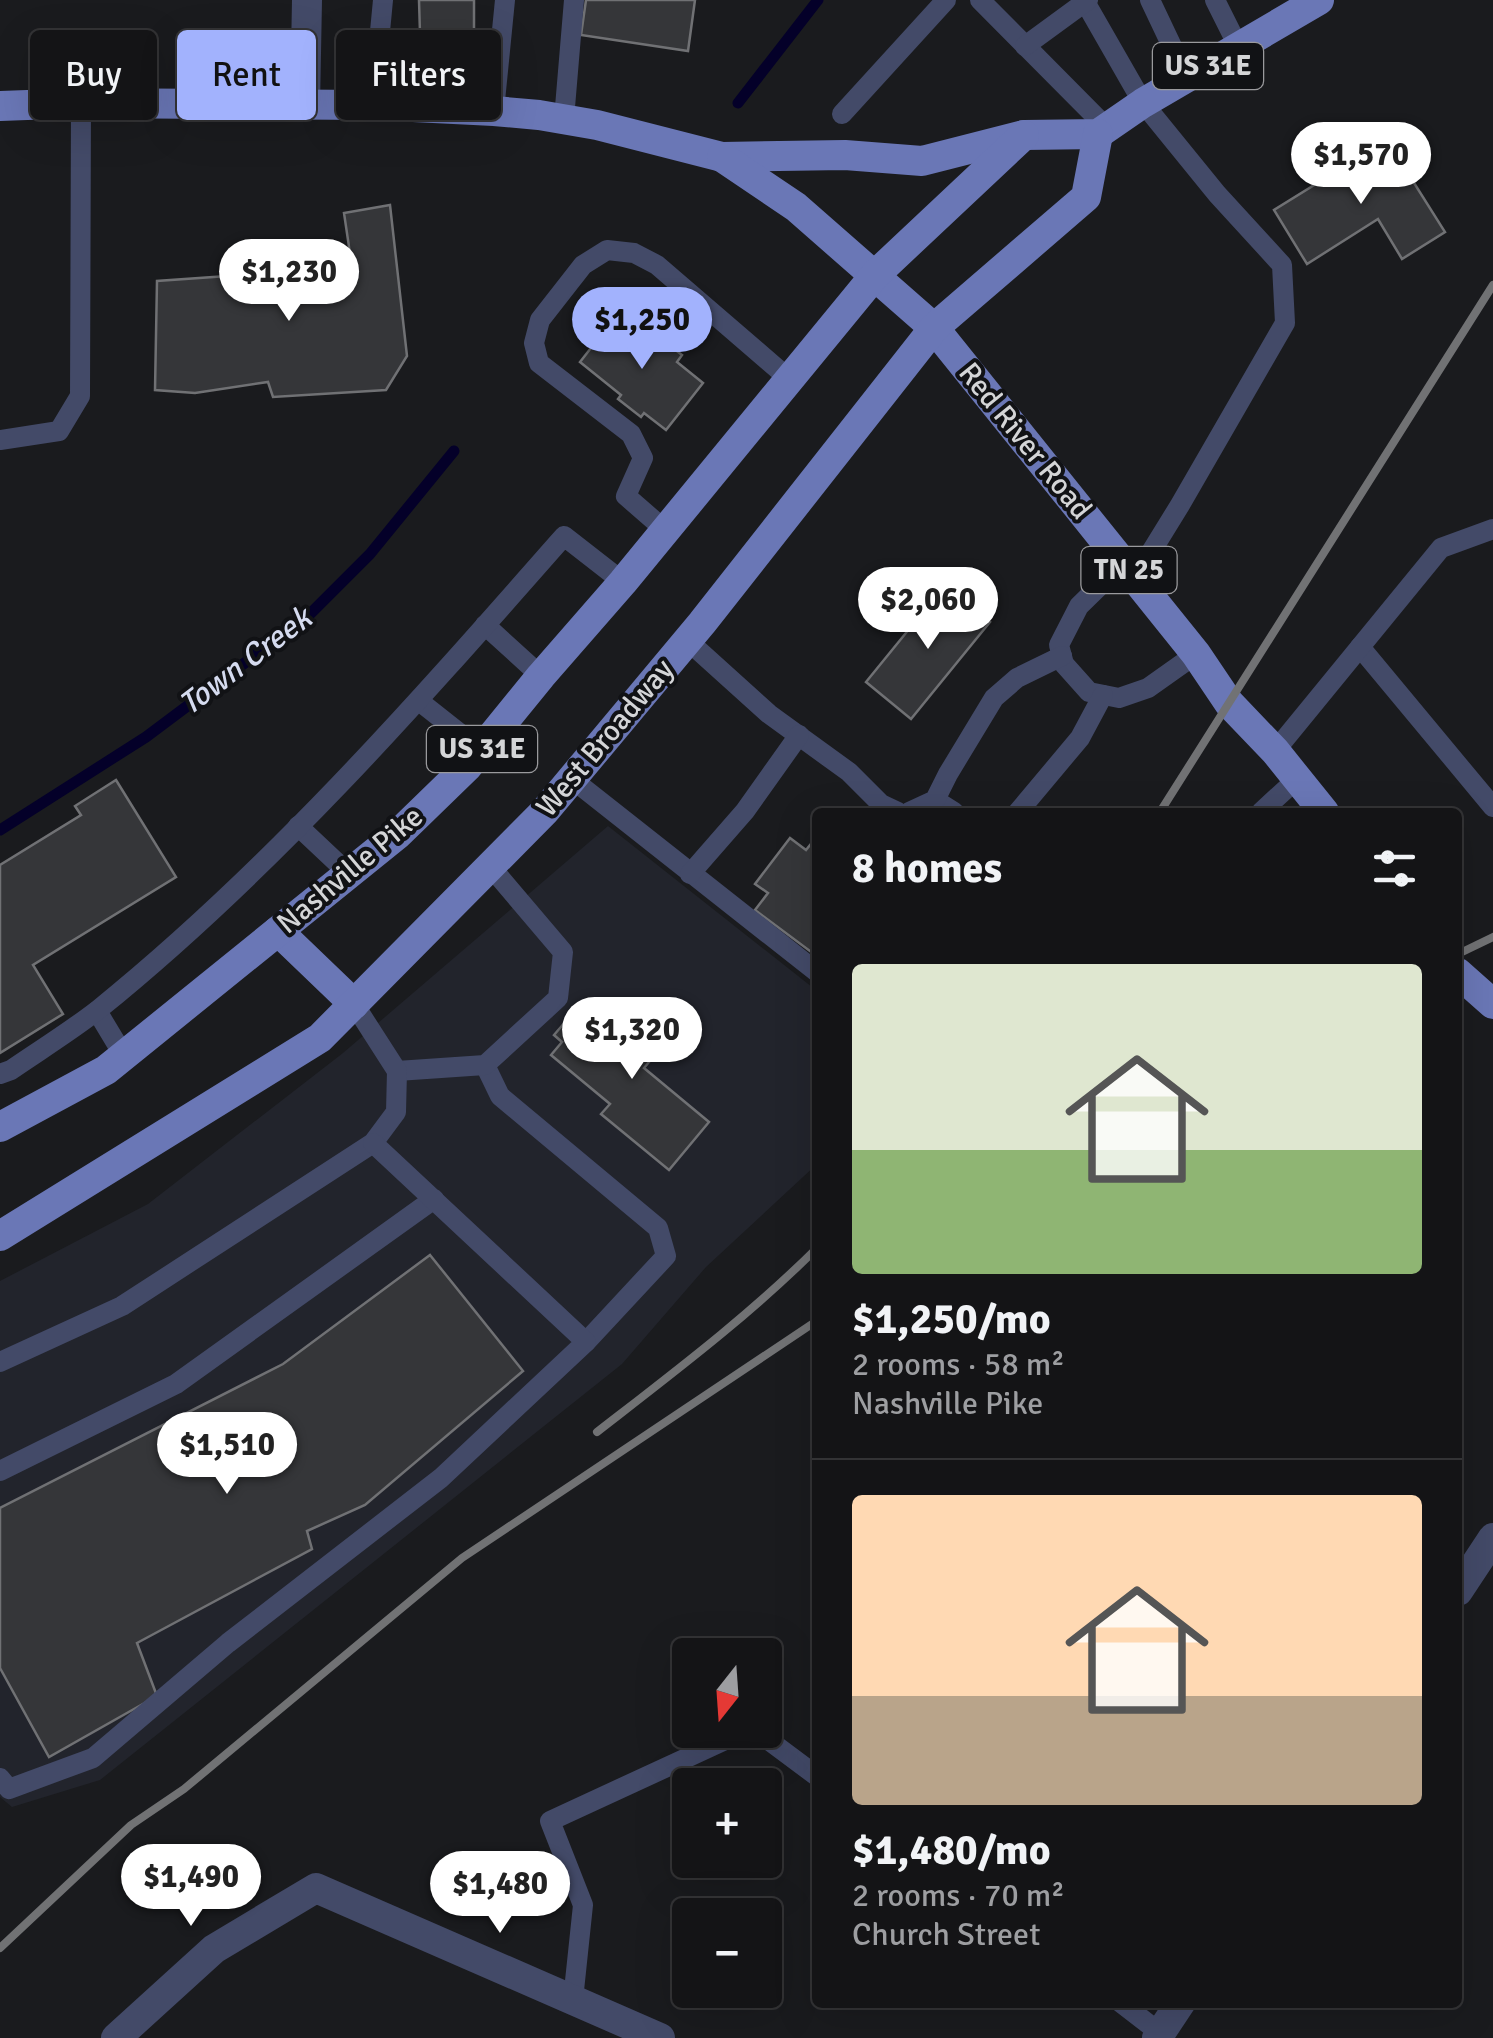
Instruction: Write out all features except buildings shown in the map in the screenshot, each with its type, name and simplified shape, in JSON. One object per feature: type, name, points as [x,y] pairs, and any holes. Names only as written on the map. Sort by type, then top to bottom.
[{"type":"main road","name":"US 31E","points":[[1102,131],[1319,0]]},
{"type":"main road","name":"TN 25","points":[[0,106],[30,105]]},
{"type":"main road","name":"TN 25","points":[[501,112],[564,119],[722,157]]},
{"type":"main road","points":[[722,157],[845,155],[922,161],[1024,135],[1102,131]]},
{"type":"main road","name":"West Broadway","points":[[0,1236],[320,1038],[354,1004],[572,779],[934,328],[1086,197],[1102,131]]},
{"type":"main road","name":"US 31E","points":[[875,275],[1024,135]]},
{"type":"main road","name":"Red River Road","points":[[722,157],[796,206],[934,328],[1196,654],[1229,704],[1321,808]]},
{"type":"main road","name":"Nashville Pike","points":[[0,1127],[106,1070],[398,834],[467,767],[875,275]]},
{"type":"main road","points":[[278,931],[354,1004]]},
{"type":"main road","points":[[1462,977],[1493,1004]]},
{"type":"street","points":[[305,30],[306,0]]},
{"type":"street","points":[[1462,1585],[1493,1538]]},
{"type":"street","points":[[116,2038],[214,1949],[316,1888],[660,2038]]},
{"type":"street","points":[[1158,2035],[1176,2008]]},
{"type":"lane","points":[[379,30],[382,0]]},
{"type":"lane","points":[[501,40],[505,0]]},
{"type":"lane","points":[[564,119],[574,0]]},
{"type":"lane","points":[[842,114],[946,0]]},
{"type":"lane","points":[[980,0],[1102,131]]},
{"type":"lane","points":[[1150,0],[1186,78]]},
{"type":"lane","points":[[1215,0],[1239,48]]},
{"type":"lane","points":[[1025,46],[1085,1],[1143,104],[1282,265],[1284,323],[1180,505],[1129,570],[1079,606],[1059,645],[1064,664],[1089,692],[1118,698],[1148,688],[1196,654]]},
{"type":"lane","points":[[0,440],[59,431],[80,396],[80,120]]},
{"type":"lane","points":[[665,530],[626,496],[643,458],[631,434],[539,364],[534,343],[540,320],[583,264],[608,250],[634,253],[657,266],[788,378]]},
{"type":"lane","points":[[1274,751],[1441,548],[1493,529]]},
{"type":"lane","points":[[0,1074],[97,1011],[249,877],[419,701],[564,536],[623,582]]},
{"type":"lane","points":[[486,625],[541,676]]},
{"type":"lane","points":[[687,640],[769,714],[849,772],[880,804],[889,808]]},
{"type":"lane","points":[[1360,647],[1493,807]]},
{"type":"lane","points":[[918,808],[935,800],[994,698],[1017,678],[1062,656]]},
{"type":"lane","points":[[1021,808],[1080,738],[1103,695]]},
{"type":"lane","points":[[419,701],[481,750]]},
{"type":"lane","points":[[690,874],[745,811],[798,735]]},
{"type":"lane","points":[[572,779],[812,968]]},
{"type":"lane","points":[[1264,808],[1297,779]]},
{"type":"lane","points":[[935,800],[948,808]]},
{"type":"lane","points":[[298,826],[349,874]]},
{"type":"lane","points":[[397,1071],[485,1066],[558,998],[563,952],[490,866]]},
{"type":"lane","points":[[0,1362],[122,1306],[372,1143],[396,1112],[397,1071],[354,1004]]},
{"type":"lane","points":[[97,1011],[124,1056]]},
{"type":"lane","points":[[0,1778],[10,1789],[93,1758],[228,1643],[441,1478],[586,1342],[666,1256],[658,1228],[500,1096],[485,1066]]},
{"type":"lane","points":[[372,1143],[586,1342]]},
{"type":"lane","points":[[0,1471],[176,1384],[434,1199]]},
{"type":"lane","points":[[573,2000],[583,1904],[550,1821],[707,1748]]},
{"type":"lane","points":[[779,1748],[812,1773]]},
{"type":"lane","points":[[1127,2008],[1158,2035]]},
{"type":"shaded area","points":[[608,826],[812,987],[812,1169],[706,1267],[622,1364],[100,1780],[12,1807],[0,1797],[0,1281],[148,1204],[343,1053]]},
{"type":"waterway","name":"Town Creek","points":[[738,103],[818,0]]},
{"type":"waterway","name":"Town Creek","points":[[0,830],[146,737],[310,614],[370,554],[454,451]]},
{"type":"railway","points":[[1163,808],[1493,285]]},
{"type":"railway","points":[[1462,952],[1493,937]]},
{"type":"railway","points":[[597,1432],[738,1320],[812,1253]]},
{"type":"railway","points":[[0,1948],[131,1825],[184,1789],[462,1558],[812,1324]]}]
